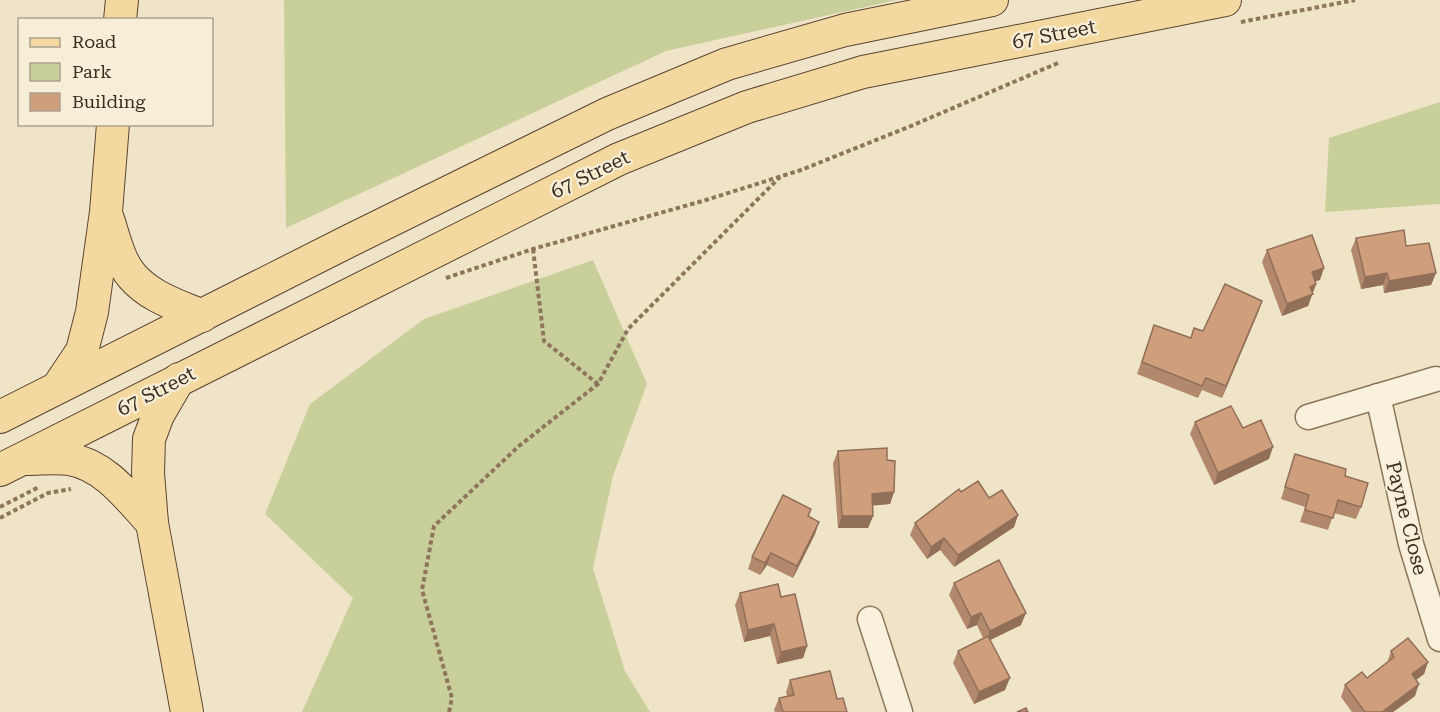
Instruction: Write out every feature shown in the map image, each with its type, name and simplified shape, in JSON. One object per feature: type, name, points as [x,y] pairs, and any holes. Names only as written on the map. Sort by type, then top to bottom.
[{"type":"main road","points":[[120,18],[122,0]]},
{"type":"main road","points":[[13,411],[606,114],[728,64],[845,30],[993,0]]},
{"type":"main road","name":"67 Street","points":[[11,464],[619,159],[747,107],[863,72],[1233,11]]},
{"type":"main road","points":[[58,387],[82,351],[92,312],[106,212],[113,126]]},
{"type":"main road","points":[[106,212],[117,247],[131,275],[157,297],[213,310]]},
{"type":"main road","points":[[179,379],[158,415],[149,439],[148,473],[152,523],[187,712]]},
{"type":"main road","points":[[11,464],[69,459],[96,468],[119,487],[152,523]]},
{"type":"street","points":[[1308,417],[1436,379]]},
{"type":"street","name":"Payne Close","points":[[1378,396],[1411,544],[1440,639]]},
{"type":"street","points":[[870,619],[900,712]]},
{"type":"path","points":[[1233,11],[1355,0]]},
{"type":"path","points":[[443,280],[533,249],[706,200],[780,176],[867,143],[1065,60]]},
{"type":"path","points":[[448,712],[452,698],[422,590],[434,525],[519,446],[598,384],[628,329],[780,176]]},
{"type":"path","points":[[533,249],[544,341],[598,384]]},
{"type":"path","points":[[0,507],[49,484]]},
{"type":"path","points":[[0,518],[48,493],[73,489]]},
{"type":"green space","points":[[284,0],[897,0],[666,51],[286,228]]},
{"type":"green space","points":[[1440,102],[1440,204],[1325,212],[1329,138]]},
{"type":"green space","points":[[593,260],[647,384],[613,476],[593,568],[625,671],[650,712],[302,712],[353,598],[265,514],[310,404],[424,319]]},
{"type":"building","points":[[1404,230],[1406,246],[1429,243],[1436,273],[1389,281],[1387,273],[1365,277],[1356,238]]},
{"type":"building","points":[[1312,235],[1324,268],[1312,272],[1316,284],[1310,287],[1313,294],[1287,304],[1267,250]]},
{"type":"building","points":[[1225,284],[1262,301],[1226,386],[1206,378],[1202,386],[1142,362],[1154,325],[1191,338],[1194,328],[1203,331]]},
{"type":"building","points":[[1231,406],[1243,428],[1261,420],[1273,447],[1218,473],[1195,422]]},
{"type":"building","points":[[887,448],[887,460],[895,461],[894,492],[872,494],[873,516],[842,516],[838,451]]},
{"type":"building","points":[[1295,454],[1346,469],[1345,476],[1368,483],[1361,507],[1338,500],[1333,518],[1305,510],[1309,495],[1285,487]]},
{"type":"building","points":[[978,481],[989,498],[1002,490],[1018,515],[958,555],[944,538],[931,547],[915,523],[959,489],[961,492]]},
{"type":"building","points":[[783,495],[811,509],[808,516],[819,522],[797,566],[771,553],[765,563],[752,557]]},
{"type":"building","points":[[999,560],[1026,613],[990,631],[981,613],[971,617],[954,583]]},
{"type":"building","points":[[778,584],[781,597],[795,594],[807,646],[781,652],[774,624],[748,630],[740,593]]},
{"type":"building","points":[[988,636],[1010,678],[979,692],[958,651]]},
{"type":"building","points":[[1408,638],[1428,662],[1412,674],[1419,684],[1382,712],[1365,712],[1345,685],[1362,672],[1367,678],[1394,657],[1391,651]]},
{"type":"building","points":[[830,671],[837,699],[843,698],[847,712],[783,712],[779,698],[794,695],[790,680]]}]
